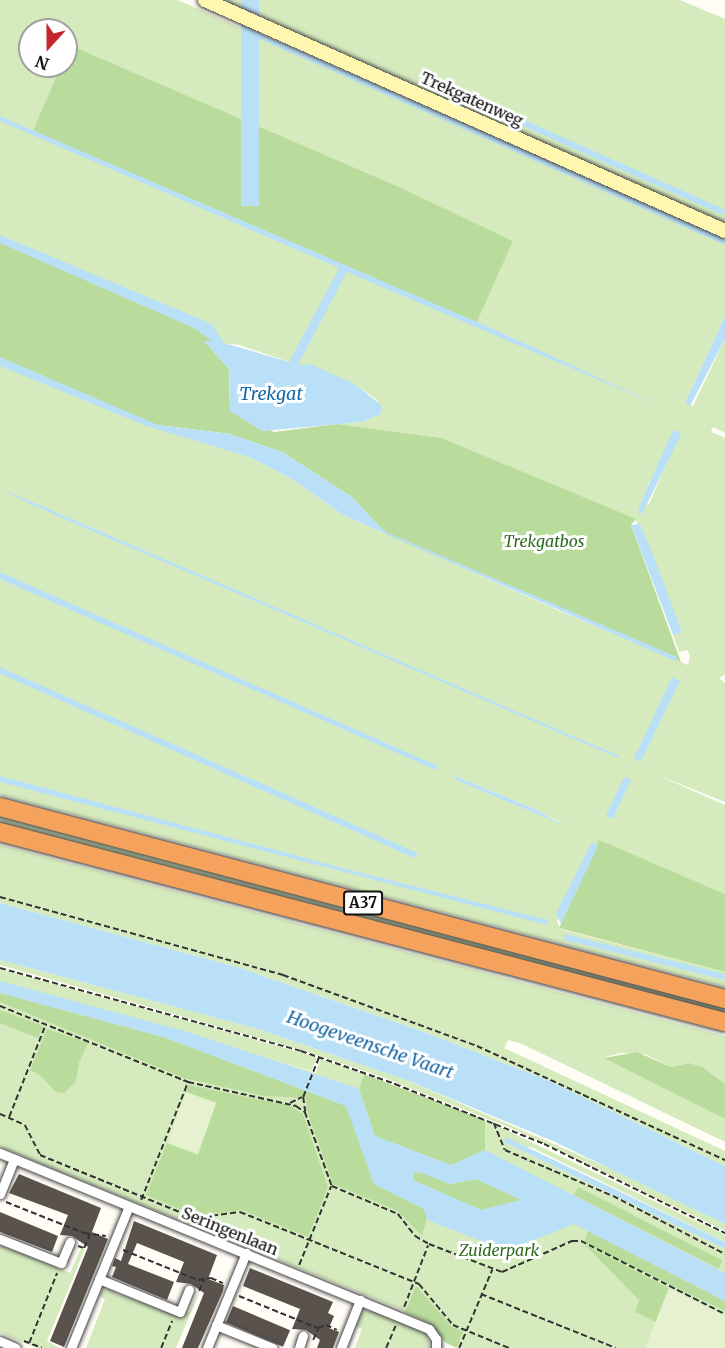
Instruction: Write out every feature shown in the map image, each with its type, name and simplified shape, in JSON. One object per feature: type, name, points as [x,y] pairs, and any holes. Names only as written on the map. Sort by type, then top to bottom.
[{"type":"highway","name":"A37","points":[[0,807],[725,999]]},
{"type":"highway","name":"A37","points":[[0,832],[725,1022]]},
{"type":"street","name":"Trekgatenweg","points":[[205,0],[725,231]]},
{"type":"street","name":"Seringenlaan","points":[[0,1153],[429,1329],[436,1339],[436,1348]]},
{"type":"street","points":[[0,1194],[14,1159]]},
{"type":"street","points":[[71,1348],[114,1243],[133,1208]]},
{"type":"street","points":[[0,1239],[61,1263],[70,1242]]},
{"type":"street","points":[[207,1348],[246,1253]]},
{"type":"street","points":[[99,1279],[180,1312],[189,1290]]},
{"type":"street","points":[[341,1348],[360,1300]]},
{"type":"street","points":[[216,1325],[273,1348]]},
{"type":"street","points":[[299,1348],[303,1336]]},
{"type":"street","points":[[0,1341],[16,1348]]},
{"type":"path","points":[[0,897],[304,982],[477,1046],[725,1160]]},
{"type":"path","points":[[0,968],[319,1057],[494,1122],[725,1233]]},
{"type":"path","points":[[0,1006],[188,1082],[290,1103],[305,1112]]},
{"type":"path","points":[[9,1117],[45,1025]]},
{"type":"path","points":[[296,1274],[332,1186],[305,1112],[303,1095],[319,1057]]},
{"type":"path","points":[[133,1208],[143,1197],[188,1082]]},
{"type":"path","points":[[290,1103],[303,1095]]},
{"type":"path","points":[[0,1114],[25,1125],[40,1155],[194,1218],[240,1212],[414,1282],[450,1322],[509,1348]]},
{"type":"path","points":[[494,1122],[505,1150],[613,1196],[725,1254]]},
{"type":"path","points":[[332,1186],[398,1214],[415,1236],[429,1244],[492,1269],[502,1272],[572,1240],[581,1241],[725,1314]]},
{"type":"path","points":[[0,1199],[91,1233],[198,1280],[211,1278],[230,1290],[318,1328],[326,1325],[346,1334]]},
{"type":"path","points":[[70,1242],[84,1248],[91,1233]]},
{"type":"path","points":[[386,1348],[429,1244]]},
{"type":"path","points":[[29,1343],[61,1263]]},
{"type":"path","points":[[459,1348],[492,1269]]},
{"type":"path","points":[[481,1294],[616,1348]]},
{"type":"path","points":[[161,1348],[176,1310]]},
{"type":"green space","points":[[0,0],[178,0],[725,243],[725,316],[685,403],[693,406],[725,339],[725,433],[713,427],[711,432],[725,438],[725,675],[719,678],[725,683],[725,802],[655,774],[725,805],[725,894],[599,841],[557,921],[560,929],[725,972],[725,987],[0,795],[0,360],[157,427],[249,457],[292,479],[343,515],[688,665],[690,656],[687,650],[679,652],[673,635],[682,632],[635,519],[442,438],[337,424],[362,422],[381,414],[377,400],[355,384],[239,345],[213,342],[0,236]],"holes":[[[18,18],[78,18],[78,48],[397,186],[513,241],[33,133],[56,78],[18,78]],[[680,433],[649,504],[640,508],[649,483]],[[452,775],[535,809],[563,824],[456,780]]]},
{"type":"green space","points":[[213,0],[680,0],[725,19],[725,226]]},
{"type":"green space","points":[[78,48],[397,186],[513,241],[475,326],[32,133],[56,78],[78,78]]},
{"type":"green space","name":"Trekgatbos","points":[[0,236],[209,324],[213,342],[205,342],[229,369],[230,411],[274,432],[337,424],[442,438],[636,519],[631,525],[681,662],[387,535],[352,497],[282,452],[230,434],[150,424],[0,360]]},
{"type":"green space","points":[[0,815],[725,1007],[725,1016],[0,826]]},
{"type":"green space","points":[[599,840],[725,894],[725,972],[559,928]]},
{"type":"green space","points":[[0,845],[725,1036],[725,1084],[703,1067],[689,1063],[671,1067],[645,1054],[621,1053],[605,1057],[725,1119],[725,1142],[522,1044],[508,1040],[504,1048],[725,1151],[725,1166],[547,1080],[424,1032],[237,967],[0,903]]},
{"type":"green space","points":[[0,960],[258,1029],[409,1081],[625,1175],[725,1224],[725,1231],[518,1131],[382,1077],[305,1051],[0,965]]},
{"type":"green space","name":"Zuiderpark","points":[[0,969],[303,1053],[317,1058],[311,1071],[125,1016],[316,1073],[320,1059],[364,1074],[360,1087],[485,1135],[485,1120],[725,1235],[725,1242],[533,1148],[504,1142],[725,1249],[725,1348],[462,1348],[448,1342],[432,1322],[0,1147]]},
{"type":"green space","points":[[0,993],[163,1037],[346,1106],[374,1184],[424,1209],[427,1217],[422,1236],[398,1211],[333,1184],[306,1108],[306,1098],[264,1096],[184,1078],[0,1002]]},
{"type":"green space","points":[[0,1010],[43,1026],[38,1038],[0,1023]]},
{"type":"green space","points":[[47,1029],[88,1043],[79,1063],[76,1081],[64,1093],[56,1092],[41,1076],[30,1070]]},
{"type":"green space","points":[[637,1052],[671,1067],[689,1063],[703,1067],[725,1084],[725,1119],[604,1058]]},
{"type":"green space","points":[[364,1074],[485,1120],[485,1150],[451,1165],[375,1136],[359,1089]]},
{"type":"green space","points":[[189,1085],[291,1106],[303,1114],[328,1187],[308,1237],[242,1210],[196,1216],[146,1195],[167,1143],[198,1155],[216,1103],[186,1092]]},
{"type":"green space","points":[[186,1092],[216,1103],[198,1154],[168,1143]]},
{"type":"green space","points":[[420,1172],[450,1184],[476,1179],[522,1200],[481,1210],[413,1180],[414,1173]]},
{"type":"green space","points":[[578,1187],[722,1261],[718,1269],[574,1195]]},
{"type":"green space","points":[[588,1231],[725,1301],[725,1311],[584,1243]]},
{"type":"green space","points":[[0,1245],[70,1273],[81,1248],[85,1249],[47,1341],[60,1348],[37,1348],[0,1333]]},
{"type":"green space","points":[[585,1245],[669,1288],[656,1322],[635,1312],[639,1300]]},
{"type":"green space","points":[[204,1281],[176,1348],[86,1348],[105,1299],[100,1296],[101,1290],[113,1289],[115,1293],[180,1316],[189,1312]]},
{"type":"green space","points":[[416,1286],[452,1327],[463,1331],[457,1348],[446,1343],[429,1323],[405,1312]]},
{"type":"green space","points":[[669,1288],[725,1316],[725,1348],[645,1348]]},
{"type":"green space","points":[[374,1310],[426,1333],[430,1348],[355,1348],[362,1329],[355,1326],[357,1320],[362,1311]]},
{"type":"water","points":[[241,0],[259,0],[259,206],[241,206]]},
{"type":"water","points":[[248,28],[725,238],[725,245],[246,33]]},
{"type":"water","points":[[450,87],[725,209],[723,215],[448,92]]},
{"type":"water","name":"Trekgat","points":[[0,116],[491,328],[662,407],[347,272],[298,365],[310,364],[355,384],[381,405],[381,414],[362,422],[262,431],[230,411],[229,369],[204,341],[212,341],[194,328],[0,243],[0,235],[212,324],[224,343],[289,362],[339,268],[0,121]]},
{"type":"water","points":[[725,316],[725,339],[690,406],[685,403]]},
{"type":"water","points":[[0,357],[158,425],[230,434],[282,452],[352,497],[384,531],[677,657],[675,661],[343,515],[292,479],[249,457],[144,425],[0,366]]},
{"type":"water","points":[[673,430],[681,433],[680,437],[642,514],[638,512],[641,502]]},
{"type":"water","points":[[0,488],[619,756],[618,758],[30,504]]},
{"type":"water","points":[[640,524],[682,632],[673,635],[631,525]]},
{"type":"water","points":[[0,572],[438,767],[436,770],[0,579]]},
{"type":"water","points":[[0,667],[417,853],[415,858],[0,674]]},
{"type":"water","points":[[672,677],[680,681],[641,761],[637,761],[634,758]]},
{"type":"water","points":[[452,775],[535,809],[563,825],[456,780]]},
{"type":"water","points":[[0,776],[354,871],[548,920],[547,925],[0,782]]},
{"type":"water","points":[[624,777],[631,780],[613,818],[609,818],[606,815]]},
{"type":"water","points":[[592,842],[598,846],[561,924],[556,913]]},
{"type":"water","name":"Hoogeveensche Vaart","points":[[0,903],[237,967],[424,1032],[547,1080],[725,1166],[725,1224],[555,1142],[409,1081],[258,1029],[0,960]]},
{"type":"water","points":[[565,934],[725,974],[724,980],[564,940]]},
{"type":"water","points":[[0,981],[188,1032],[359,1089],[375,1136],[451,1165],[485,1150],[725,1273],[725,1301],[574,1224],[507,1251],[427,1220],[424,1209],[374,1184],[346,1106],[163,1037],[0,993]],"holes":[[[419,1172],[450,1184],[476,1179],[521,1200],[481,1210],[413,1180],[414,1173]]]},
{"type":"water","points":[[506,1137],[725,1242],[725,1249],[504,1142]]},
{"type":"building","points":[[19,1174],[101,1208],[92,1232],[108,1239],[64,1347],[50,1341],[88,1247],[72,1236],[60,1235],[68,1215],[9,1193]]},
{"type":"building","points":[[0,1212],[58,1236],[52,1252],[0,1232]]},
{"type":"building","points":[[134,1221],[217,1255],[208,1279],[224,1285],[223,1291],[198,1348],[182,1348],[204,1293],[191,1284],[176,1282],[184,1262],[137,1243],[128,1264],[174,1282],[167,1300],[112,1277],[116,1267],[112,1266],[115,1258],[121,1261]]},
{"type":"building","points":[[250,1268],[333,1302],[328,1313],[334,1316],[329,1328],[339,1332],[333,1348],[317,1348],[320,1340],[306,1330],[292,1329],[300,1309],[243,1286]]},
{"type":"building","points":[[233,1306],[290,1330],[283,1347],[226,1323]]}]
